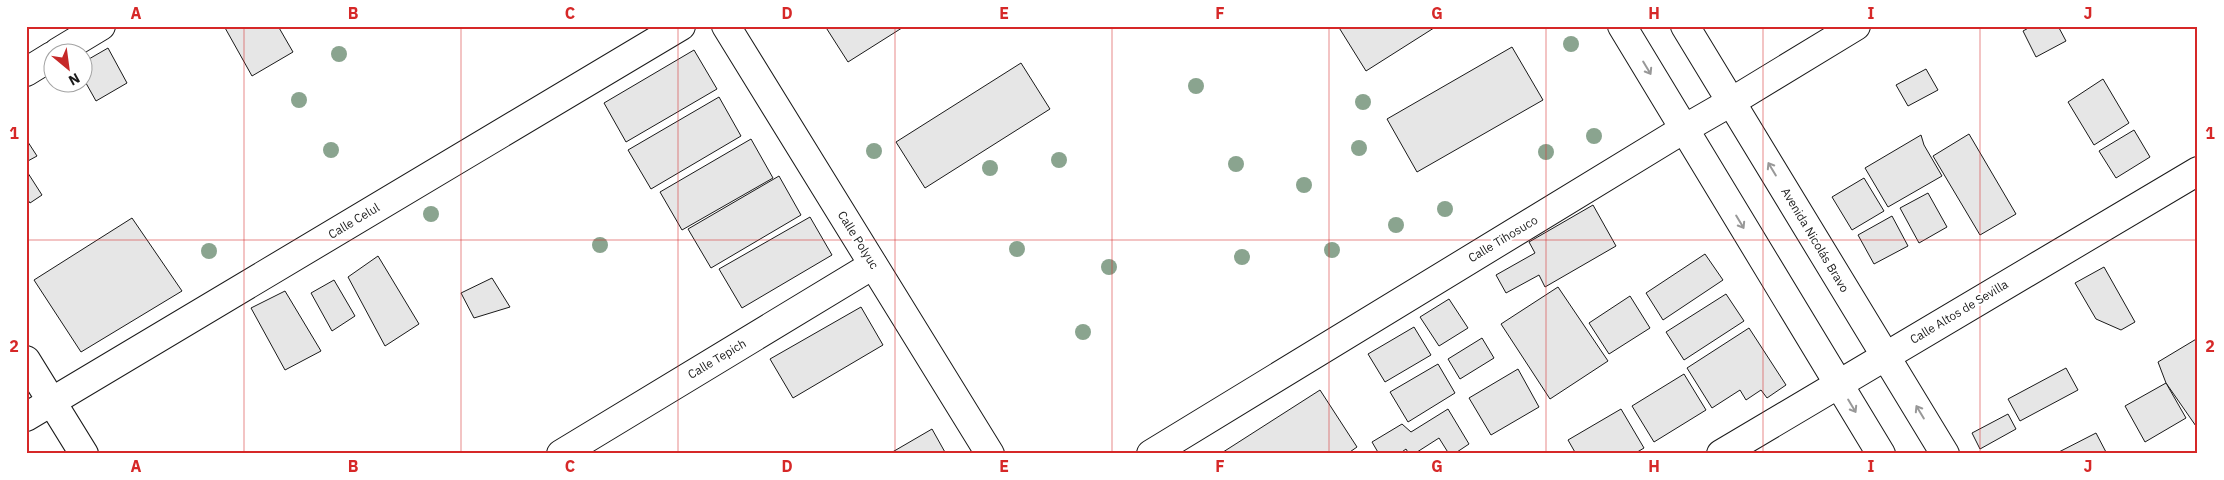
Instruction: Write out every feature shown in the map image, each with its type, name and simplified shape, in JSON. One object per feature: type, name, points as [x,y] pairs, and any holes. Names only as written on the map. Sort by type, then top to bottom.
[{"type":"street","points":[[75,42],[101,26]]},
{"type":"street","name":"Calle Celul","points":[[26,416],[681,26]]},
{"type":"street","name":"Calle Polyuc","points":[[726,26],[990,454]]},
{"type":"street","points":[[1622,26],[1881,454]]},
{"type":"street","name":"Avenida Nicolás Bravo","points":[[1685,26],[1945,454]]},
{"type":"street","name":"Calle Tihosuco","points":[[1151,454],[1856,26]]},
{"type":"street","points":[[26,72],[42,62]]},
{"type":"street","name":"Calle Altos de Sevilla","points":[[1721,454],[2198,171]]},
{"type":"street","name":"Calle Tepich","points":[[561,454],[873,265]]},
{"type":"street","points":[[26,360],[84,454]]},
{"type":"building","points":[[224,26],[278,26],[293,52],[252,76]]},
{"type":"building","points":[[825,26],[905,26],[848,62]]},
{"type":"building","points":[[1338,26],[1437,26],[1366,71]]},
{"type":"building","points":[[2032,26],[2058,26],[2066,41],[2036,57],[2023,31]]},
{"type":"building","points":[[1512,47],[1543,100],[1417,172],[1387,119]]},
{"type":"building","points":[[108,48],[127,83],[96,101],[91,92],[92,57]]},
{"type":"building","points":[[694,50],[717,89],[626,142],[604,103]]},
{"type":"building","points":[[1021,63],[1050,109],[925,188],[896,142]]},
{"type":"building","points":[[1926,69],[1938,90],[1908,106],[1896,85]]},
{"type":"building","points":[[2103,79],[2129,123],[2094,145],[2068,102]]},
{"type":"building","points":[[719,97],[741,136],[651,189],[628,150]]},
{"type":"building","points":[[2134,130],[2150,157],[2116,178],[2099,151]]},
{"type":"building","points":[[1969,134],[2016,214],[1980,235],[1933,156]]},
{"type":"building","points":[[1921,135],[1924,145],[1942,176],[1888,207],[1865,168]]},
{"type":"building","points":[[26,139],[37,156],[26,162]]},
{"type":"building","points":[[751,139],[773,178],[682,230],[660,192]]},
{"type":"building","points":[[26,170],[42,195],[30,203],[26,197]]},
{"type":"building","points":[[779,176],[801,215],[711,268],[688,229]]},
{"type":"building","points":[[1864,178],[1884,211],[1852,230],[1832,197]]},
{"type":"building","points":[[1928,193],[1947,227],[1919,243],[1900,208]]},
{"type":"building","points":[[1593,205],[1616,246],[1545,287],[1539,275],[1506,293],[1496,275],[1535,253],[1529,242]]},
{"type":"building","points":[[1892,216],[1908,246],[1874,264],[1858,235]]},
{"type":"building","points":[[810,217],[832,255],[742,308],[719,269]]},
{"type":"building","points":[[132,218],[182,291],[81,352],[34,280]]},
{"type":"building","points":[[1705,254],[1723,280],[1663,320],[1646,293]]},
{"type":"building","points":[[378,256],[419,324],[385,346],[348,277]]},
{"type":"building","points":[[2104,267],[2135,322],[2121,330],[2096,319],[2075,283]]},
{"type":"building","points":[[492,278],[510,307],[474,318],[461,293]]},
{"type":"building","points":[[334,280],[355,316],[332,331],[311,293]]},
{"type":"building","points":[[1558,287],[1608,361],[1550,399],[1501,324]]},
{"type":"building","points":[[285,291],[321,351],[285,370],[251,308]]},
{"type":"building","points":[[1726,294],[1744,321],[1684,360],[1666,332]]},
{"type":"building","points":[[1630,296],[1650,328],[1609,354],[1589,323]]},
{"type":"building","points":[[1449,299],[1468,328],[1439,346],[1420,317]]},
{"type":"building","points":[[861,307],[883,345],[793,398],[770,359]]},
{"type":"building","points":[[1414,327],[1431,355],[1385,382],[1368,354]]},
{"type":"building","points":[[1749,328],[1786,385],[1767,398],[1761,390],[1746,400],[1740,390],[1712,408],[1687,368]]},
{"type":"building","points":[[1482,338],[1494,358],[1460,379],[1448,359]]},
{"type":"building","points":[[2198,338],[2198,429],[2166,383],[2158,362]]},
{"type":"building","points":[[1438,364],[1455,393],[1408,422],[1390,392]]},
{"type":"building","points":[[2066,368],[2078,390],[2020,421],[2008,399]]},
{"type":"building","points":[[1518,369],[1539,407],[1491,435],[1469,398]]},
{"type":"building","points":[[1684,374],[1706,410],[1654,442],[1632,406]]},
{"type":"building","points":[[2166,383],[2186,418],[2145,442],[2125,406]]},
{"type":"building","points":[[1320,390],[1357,447],[1347,454],[1220,454]]},
{"type":"building","points":[[1448,409],[1469,444],[1454,454],[1449,454],[1439,438],[1414,454],[1409,454],[1406,449],[1399,454],[1379,454],[1372,442],[1402,424],[1411,432]]},
{"type":"building","points":[[1621,409],[1644,448],[1634,454],[1576,454],[1568,440]]},
{"type":"building","points":[[2008,414],[2016,429],[1980,449],[1972,433]]},
{"type":"building","points":[[932,429],[946,454],[889,454]]},
{"type":"building","points":[[2096,433],[2107,454],[2055,454]]}]
